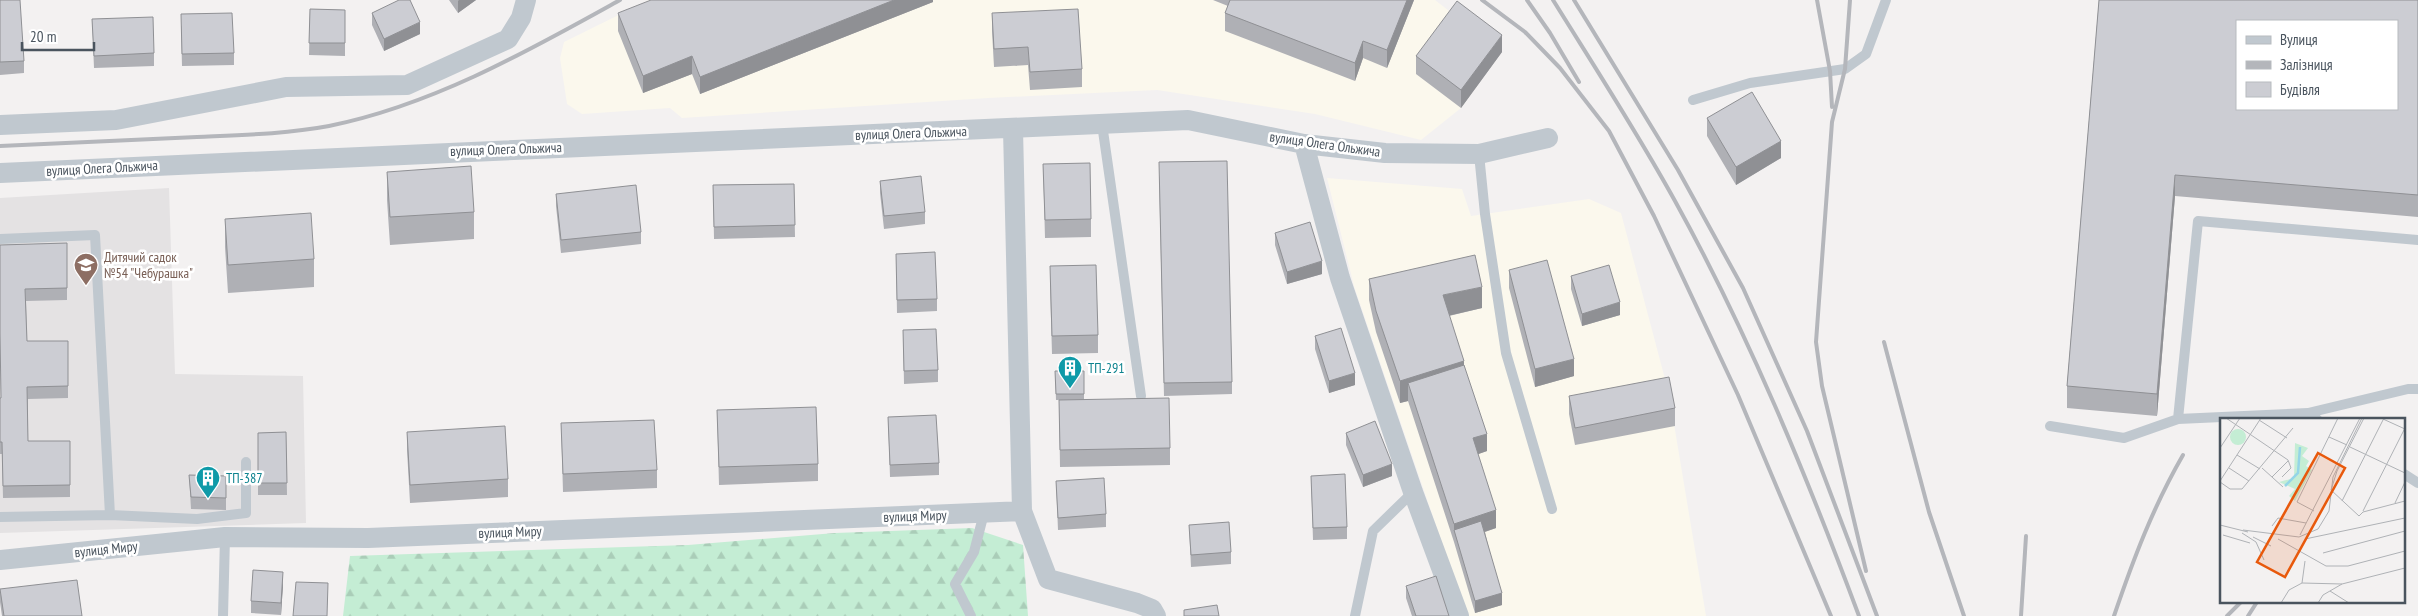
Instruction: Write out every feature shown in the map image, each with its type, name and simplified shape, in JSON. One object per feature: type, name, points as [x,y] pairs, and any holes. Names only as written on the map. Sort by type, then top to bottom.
[{"type":"street","points":[[0,125],[116,120],[286,87],[407,85],[508,39],[524,9]]},
{"type":"street","name":"вулиця Олега Ольжича","points":[[0,173],[1188,120],[1304,144],[1385,153],[1479,154],[1548,138]]},
{"type":"street","points":[[1013,129],[1022,511],[1048,579],[1137,603],[1152,609],[1156,616]]},
{"type":"street","points":[[1304,144],[1340,278],[1413,492],[1459,616]]},
{"type":"street","name":"вулиця Миру","points":[[0,560],[225,537],[368,538],[1022,511]]},
{"type":"lane","points":[[1693,100],[1750,84],[1845,69],[1866,54],[1886,0]]},
{"type":"lane","points":[[1102,124],[1141,396]]},
{"type":"lane","points":[[1479,154],[1485,214],[1506,353],[1552,510]]},
{"type":"lane","points":[[2178,418],[2198,221],[2418,240]]},
{"type":"lane","points":[[0,239],[95,235],[110,515]]},
{"type":"lane","points":[[2050,426],[2124,438],[2178,418],[2308,414],[2408,389],[2418,389]]},
{"type":"lane","points":[[2308,414],[2315,418]]},
{"type":"lane","points":[[0,517],[110,515],[197,519],[246,513],[246,462]]},
{"type":"lane","points":[[2406,475],[2418,483]]},
{"type":"lane","points":[[1355,616],[1373,531],[1413,492]]},
{"type":"lane","points":[[971,616],[955,584],[974,552],[984,513]]},
{"type":"lane","points":[[223,616],[225,537]]},
{"type":"shaded area","points":[[649,0],[1435,0],[1502,52],[1461,108],[1421,140],[1315,114],[1157,90],[988,98],[682,118],[670,108],[582,114],[567,104],[560,58],[564,42]]},
{"type":"shaded area","points":[[1327,178],[1462,189],[1471,216],[1589,199],[1621,213],[1669,394],[1706,616],[1467,616],[1354,286]]},
{"type":"shaded area","name":"Дитячий садок №54 \"Чебурашка\"","points":[[169,188],[175,374],[303,376],[306,523],[0,533],[0,198]]},
{"type":"green space","points":[[972,528],[1023,545],[1028,616],[343,616],[350,556],[688,545],[835,533]]},
{"type":"building","points":[[0,0],[20,0],[24,61],[0,62]]},
{"type":"building","points":[[399,0],[410,0],[420,22],[384,39],[372,13]]},
{"type":"building","points":[[651,0],[894,0],[700,77],[692,56],[643,76],[618,13]]},
{"type":"building","points":[[1230,0],[1407,0],[1387,50],[1363,41],[1355,63],[1225,13]]},
{"type":"building","points":[[2099,0],[2418,0],[2418,195],[2175,175],[2157,394],[2067,386]]},
{"type":"building","points":[[1457,1],[1502,35],[1461,90],[1416,56]]},
{"type":"building","points":[[310,9],[345,10],[345,43],[309,43]]},
{"type":"building","points":[[1078,9],[1082,69],[1030,72],[1028,47],[994,49],[992,13]]},
{"type":"building","points":[[232,13],[234,53],[182,54],[181,14]]},
{"type":"building","points":[[153,17],[154,53],[94,56],[92,19]]},
{"type":"building","points":[[1752,92],[1781,141],[1736,167],[1707,118]]},
{"type":"building","points":[[1227,161],[1232,382],[1164,383],[1159,162]]},
{"type":"building","points":[[1090,163],[1091,219],[1045,220],[1043,164]]},
{"type":"building","points":[[471,166],[474,212],[390,217],[387,172]]},
{"type":"building","points":[[921,176],[925,212],[884,216],[880,181]]},
{"type":"building","points":[[794,184],[795,225],[714,227],[713,185]]},
{"type":"building","points":[[636,185],[641,232],[561,240],[556,194]]},
{"type":"building","points":[[311,213],[314,259],[228,265],[225,219]]},
{"type":"building","points":[[1310,222],[1322,261],[1287,272],[1275,233]]},
{"type":"building","points":[[67,243],[67,288],[25,289],[27,341],[68,341],[68,386],[27,387],[28,441],[70,441],[70,485],[3,486],[2,442],[0,442],[0,245]]},
{"type":"building","points":[[935,252],[937,299],[897,300],[896,254]]},
{"type":"building","points":[[1475,255],[1482,287],[1443,295],[1464,361],[1400,381],[1376,311],[1369,279]]},
{"type":"building","points":[[1547,260],[1574,359],[1535,369],[1509,270]]},
{"type":"building","points":[[1096,265],[1098,335],[1052,336],[1050,266]]},
{"type":"building","points":[[1609,265],[1620,302],[1582,314],[1571,276]]},
{"type":"building","points":[[1341,328],[1355,373],[1329,381],[1315,336]]},
{"type":"building","points":[[936,329],[938,370],[904,371],[903,330]]},
{"type":"building","points":[[1464,365],[1487,434],[1473,438],[1496,510],[1454,524],[1408,383]]},
{"type":"building","name":"ТП-291","points":[[1055,371],[1084,371],[1084,394],[1056,394]]},
{"type":"building","points":[[1669,377],[1675,408],[1575,428],[1569,396]]},
{"type":"building","points":[[1169,398],[1170,448],[1060,450],[1059,400]]},
{"type":"building","points":[[816,407],[818,464],[719,467],[717,410]]},
{"type":"building","points":[[936,415],[939,463],[890,465],[888,417]]},
{"type":"building","points":[[654,420],[657,470],[563,474],[561,423]]},
{"type":"building","points":[[1375,421],[1392,464],[1363,475],[1346,433]]},
{"type":"building","points":[[505,426],[508,479],[410,485],[407,432]]},
{"type":"building","points":[[286,432],[287,483],[258,483],[258,433]]},
{"type":"building","points":[[1345,474],[1347,527],[1313,528],[1311,476]]},
{"type":"building","points":[[189,475],[226,476],[226,498],[191,497]]},
{"type":"building","points":[[1104,478],[1106,514],[1058,518],[1056,481]]},
{"type":"building","points":[[1481,521],[1502,593],[1475,601],[1454,530]]},
{"type":"building","points":[[1229,522],[1231,552],[1191,555],[1189,525]]},
{"type":"building","points":[[253,570],[283,572],[281,603],[251,601]]},
{"type":"building","points":[[1436,576],[1449,616],[1416,616],[1406,586]]},
{"type":"building","points":[[77,580],[82,616],[4,616],[0,589]]},
{"type":"building","points":[[296,582],[328,583],[327,616],[293,616]]},
{"type":"building","points":[[1217,605],[1219,616],[1184,616],[1184,610]]},
{"type":"railway","points":[[0,146],[263,134],[329,126],[368,117],[405,105],[479,74],[515,57],[620,0]]},
{"type":"railway","points":[[1482,0],[1525,32],[1560,68],[1609,131],[1654,216],[1738,395],[1831,616]]},
{"type":"railway","points":[[1527,0],[1550,33],[1579,82]]},
{"type":"railway","points":[[1553,0],[1661,175],[1702,251],[1775,405],[1859,616]]},
{"type":"railway","points":[[1574,0],[1678,170],[1743,288],[1807,431],[1877,616]]},
{"type":"railway","points":[[1817,0],[1830,71],[1832,107]]},
{"type":"railway","points":[[1850,0],[1845,69],[1832,122],[1816,342],[1822,386],[1866,571]]},
{"type":"railway","points":[[1884,342],[1929,512],[1964,616]]},
{"type":"railway","points":[[2114,616],[2144,534],[2162,494],[2183,455]]},
{"type":"railway","points":[[2021,616],[2026,536]]},
{"type":"railway","points":[[2227,616],[2239,604]]},
{"type":"railway","points":[[2248,616],[2256,604]]},
{"type":"place","name":"Дитячий садок №54 \"Чебурашка\"","points":[[86,286]]},
{"type":"place","name":"ТП-291","points":[[1070,389]]},
{"type":"place","name":"ТП-387","points":[[208,499]]}]
